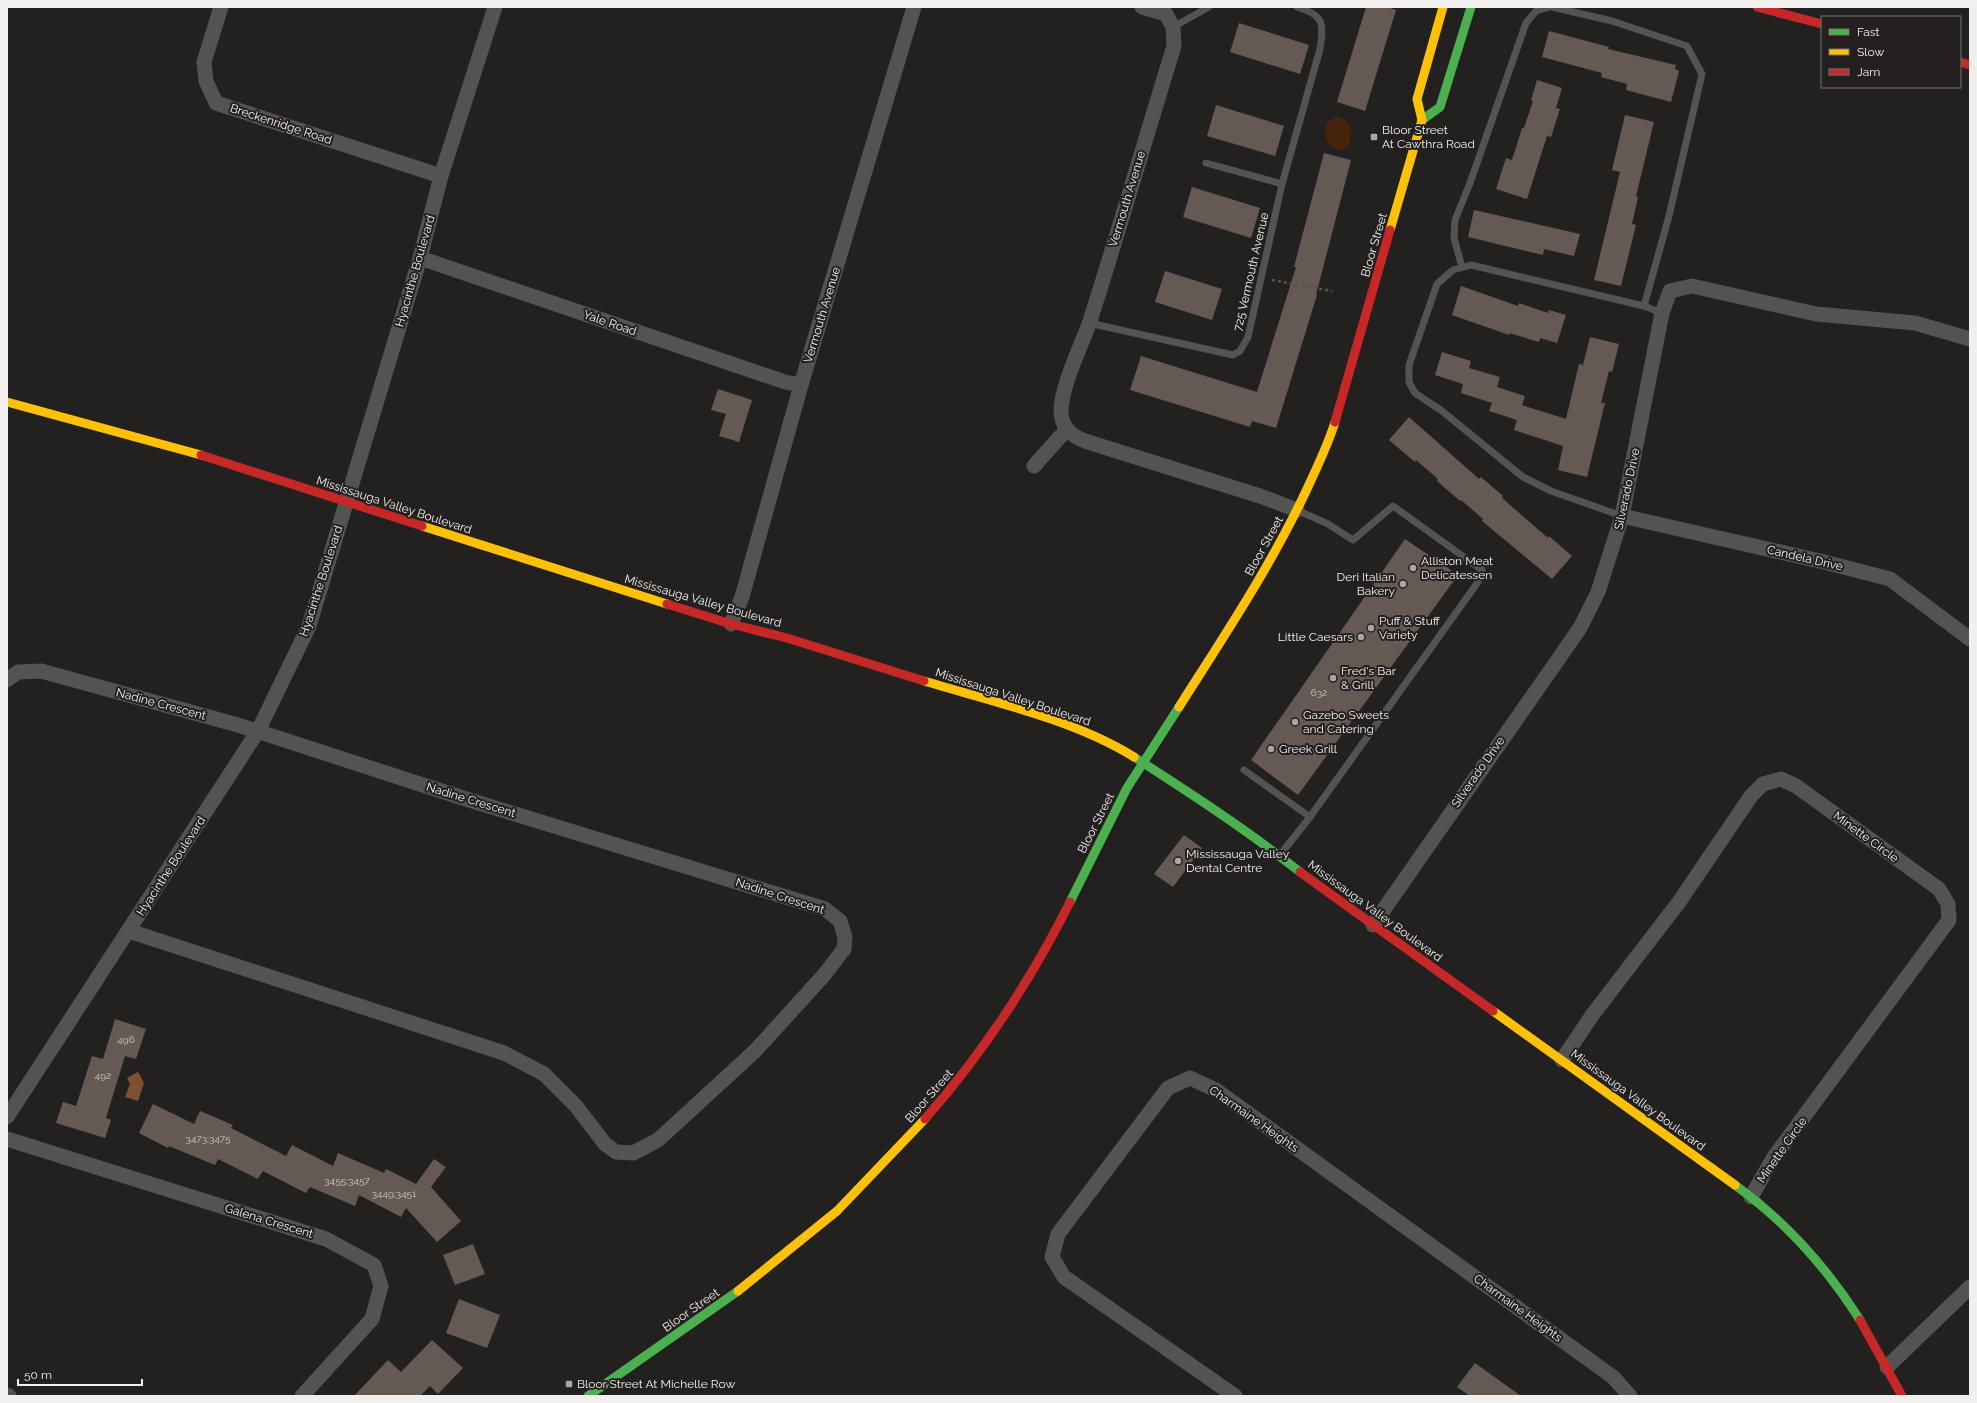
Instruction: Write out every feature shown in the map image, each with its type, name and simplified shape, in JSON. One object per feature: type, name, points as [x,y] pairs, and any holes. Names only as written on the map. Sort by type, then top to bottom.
[{"type":"street","name":"Breckenridge Road","points":[[221,7],[204,62],[206,81],[216,103],[441,176]]},
{"type":"street","name":"Hyacinthe Boulevard","points":[[7,1117],[258,731],[309,626],[420,258],[441,176],[495,7]]},
{"type":"street","name":"Vermouth Avenue","points":[[731,624],[742,597],[801,385],[914,7]]},
{"type":"street","points":[[1142,7],[1166,14],[1173,27]]},
{"type":"street","name":"Bloor Street","points":[[588,1396],[753,1281],[807,1238],[867,1182],[954,1086],[993,1034],[1051,940],[1127,788],[1264,573],[1297,510],[1330,439],[1422,120],[1417,99],[1443,7]]},
{"type":"street","points":[[1422,120],[1440,107],[1471,7]]},
{"type":"street","points":[[1468,18],[1478,7]]},
{"type":"street","points":[[1757,7],[1821,24]]},
{"type":"street","name":"Vermouth Avenue","points":[[1066,430],[1061,412],[1063,395],[1089,322],[1174,46],[1173,27]]},
{"type":"street","name":"Yale Road","points":[[420,258],[785,382],[801,385]]},
{"type":"street","name":"Silverado Drive","points":[[1373,925],[1580,628],[1598,592],[1622,516],[1662,314],[1670,291],[1692,286],[1816,314],[1915,324],[1970,339]]},
{"type":"street","name":"Mississauga Valley Boulevard","points":[[7,402],[174,446],[566,573],[731,624],[787,638],[1064,724],[1116,746],[1280,856],[1373,925],[1751,1197],[1787,1229],[1821,1266],[1860,1320],[1902,1396]]},
{"type":"street","points":[[1034,466],[1066,430],[1076,438],[1260,496],[1297,510]]},
{"type":"street","name":"Candela Drive","points":[[1622,516],[1824,562],[1890,579],[1970,639]]},
{"type":"street","name":"Nadine Crescent","points":[[7,680],[18,672],[41,671],[258,731],[466,799],[825,909],[840,921],[845,937],[844,949],[824,975],[755,1051],[658,1140],[633,1153],[616,1152],[605,1144],[576,1106],[544,1074],[504,1052],[129,931]]},
{"type":"street","name":"Minette Circle","points":[[1562,1060],[1593,1014],[1679,902],[1751,796],[1763,784],[1781,779],[1796,786],[1939,889],[1948,904],[1949,920],[1774,1158],[1751,1197]]},
{"type":"street","name":"Charmaine Heights","points":[[1235,1396],[1064,1277],[1052,1257],[1058,1234],[1168,1088],[1190,1078],[1216,1090],[1607,1372],[1630,1396]]},
{"type":"street","name":"Galena Crescent","points":[[7,1139],[326,1239],[374,1265],[381,1286],[372,1318],[302,1396]]},
{"type":"street","points":[[1887,1367],[1970,1287]]},
{"type":"lane","points":[[1173,27],[1209,7]]},
{"type":"lane","name":"725 Vermouth Avenue","points":[[1089,322],[1233,355],[1240,351],[1248,337],[1282,184],[1320,49],[1323,29],[1320,19],[1311,12],[1297,7]]},
{"type":"lane","points":[[1462,267],[1454,238],[1455,220],[1470,183],[1526,23],[1536,11],[1551,7],[1612,22],[1687,46],[1702,74],[1669,216],[1644,306]]},
{"type":"lane","points":[[1206,163],[1282,184]]},
{"type":"lane","points":[[1622,516],[1551,491],[1523,477],[1442,411],[1415,393],[1409,382],[1409,365],[1437,284],[1453,270],[1470,265],[1644,306],[1662,314]]},
{"type":"lane","points":[[1280,856],[1310,817],[1478,582],[1482,570],[1393,506],[1352,540],[1328,524],[1297,510]]},
{"type":"lane","points":[[1244,770],[1310,817]]},
{"type":"path","points":[[1261,278],[1332,291]]},
{"type":"shaded area","points":[[1337,117],[1342,118],[1351,126],[1350,143],[1342,150],[1329,144],[1325,132],[1327,122]]},
{"type":"shaded area","points":[[138,1072],[144,1083],[138,1101],[125,1097],[130,1084],[127,1078]]},
{"type":"building","points":[[1366,7],[1387,7],[1396,10],[1365,111],[1337,102]]},
{"type":"building","points":[[1239,23],[1309,45],[1300,74],[1230,52]]},
{"type":"building","points":[[1549,31],[1609,47],[1608,49],[1676,65],[1675,69],[1679,71],[1671,102],[1626,90],[1627,84],[1601,77],[1602,73],[1542,57]]},
{"type":"building","points":[[1537,80],[1562,88],[1556,108],[1560,109],[1551,137],[1547,136],[1527,199],[1496,189],[1506,158],[1512,160],[1522,128],[1524,128],[1533,101],[1531,100]]},
{"type":"building","points":[[1216,105],[1284,126],[1275,156],[1207,136]]},
{"type":"building","points":[[1625,115],[1654,122],[1636,196],[1638,197],[1632,224],[1636,225],[1621,286],[1594,280],[1620,172],[1612,170]]},
{"type":"building","points":[[1324,153],[1351,160],[1317,295],[1276,428],[1252,421],[1250,427],[1130,390],[1141,356],[1257,392],[1296,267],[1294,267]]},
{"type":"building","points":[[1192,187],[1260,208],[1251,238],[1183,217]]},
{"type":"building","points":[[1474,210],[1580,234],[1574,256],[1544,249],[1543,255],[1468,237]]},
{"type":"building","points":[[1165,271],[1222,289],[1212,320],[1155,302]]},
{"type":"building","points":[[1461,286],[1518,306],[1519,303],[1548,313],[1549,310],[1566,315],[1557,343],[1540,338],[1539,342],[1509,333],[1509,335],[1452,315]]},
{"type":"building","points":[[1590,337],[1619,344],[1612,372],[1609,371],[1601,403],[1605,403],[1587,477],[1558,470],[1563,446],[1514,430],[1517,420],[1489,411],[1492,403],[1461,393],[1463,384],[1435,375],[1442,352],[1471,361],[1469,368],[1500,377],[1497,387],[1525,396],[1522,405],[1566,419],[1579,364],[1583,365]]},
{"type":"building","points":[[718,389],[752,400],[739,442],[719,436],[726,414],[711,410]]},
{"type":"building","points":[[1409,417],[1479,479],[1481,477],[1503,496],[1502,498],[1548,538],[1549,536],[1572,556],[1552,579],[1482,521],[1483,519],[1437,481],[1438,479],[1416,460],[1415,462],[1389,440]]},
{"type":"building","points":[[1405,539],[1458,575],[1298,795],[1251,760]]},
{"type":"building","name":"Mississauga Valley Dental Centre","points":[[1184,835],[1202,848],[1173,887],[1154,874]]},
{"type":"building","points":[[115,1019],[146,1029],[136,1059],[125,1056],[106,1118],[111,1120],[105,1138],[56,1123],[63,1102],[76,1106],[92,1056],[103,1059]]},
{"type":"building","points":[[153,1104],[194,1124],[200,1111],[233,1125],[231,1128],[286,1156],[292,1145],[333,1166],[338,1153],[384,1173],[386,1169],[416,1184],[434,1159],[446,1167],[431,1187],[461,1221],[437,1242],[406,1208],[401,1217],[359,1195],[355,1206],[310,1187],[306,1193],[263,1171],[258,1179],[218,1159],[215,1165],[169,1146],[168,1148],[139,1133]]},
{"type":"building","points":[[473,1244],[485,1274],[455,1285],[443,1255]]},
{"type":"building","points":[[459,1299],[500,1315],[487,1348],[446,1333]]},
{"type":"building","points":[[432,1340],[463,1368],[438,1394],[430,1386],[420,1396],[354,1396],[388,1360],[401,1372]]},
{"type":"building","points":[[1475,1363],[1521,1396],[1470,1396],[1457,1387]]},
{"type":"traffic: fast","points":[[1422,120],[1440,107],[1471,7]]},
{"type":"traffic: fast","points":[[1070,902],[1127,788],[1179,707]]},
{"type":"traffic: fast","points":[[1134,757],[1239,827],[1300,872]]},
{"type":"traffic: fast","points":[[1735,1185],[1771,1214],[1804,1246],[1834,1282],[1860,1320]]},
{"type":"traffic: fast","points":[[588,1396],[738,1291]]},
{"type":"traffic: slow","points":[[1390,230],[1422,120],[1417,99],[1443,7]]},
{"type":"traffic: slow","points":[[7,402],[201,455]]},
{"type":"traffic: slow","points":[[1179,707],[1230,627],[1278,546],[1315,472],[1326,448],[1335,422]]},
{"type":"traffic: slow","points":[[422,526],[667,604]]},
{"type":"traffic: slow","points":[[924,681],[1004,704],[1059,722],[1086,732],[1134,757]]},
{"type":"traffic: slow","points":[[1493,1011],[1735,1185]]},
{"type":"traffic: slow","points":[[738,1291],[837,1211],[925,1119]]},
{"type":"traffic: jam","points":[[1757,7],[1821,24]]},
{"type":"traffic: jam","points":[[1961,62],[1970,65]]},
{"type":"traffic: jam","points":[[1335,422],[1390,230]]},
{"type":"traffic: jam","points":[[201,455],[422,526]]},
{"type":"traffic: jam","points":[[667,604],[731,624],[787,638],[924,681]]},
{"type":"traffic: jam","points":[[1300,872],[1493,1011]]},
{"type":"traffic: jam","points":[[925,1119],[967,1068],[1005,1015],[1039,960],[1070,902]]},
{"type":"traffic: jam","points":[[1860,1320],[1902,1396]]},
{"type":"place","name":"Bloor Street At Cawthra Road","points":[[1374,137]]},
{"type":"place","name":"Alliston Meat Delicatessen","points":[[1413,568]]},
{"type":"place","name":"Deri Italian Bakery","points":[[1403,584]]},
{"type":"place","name":"Puff & Stuff Variety","points":[[1371,628]]},
{"type":"place","name":"Little Caesars","points":[[1361,637]]},
{"type":"place","name":"Fred's Bar & Grill","points":[[1333,678]]},
{"type":"place","name":"Gazebo Sweets and Catering","points":[[1295,722]]},
{"type":"place","name":"Greek Grill","points":[[1271,749]]},
{"type":"place","name":"Mississauga Valley Dental Centre","points":[[1178,861]]},
{"type":"place","name":"Bloor Street At Michelle Row","points":[[569,1384]]}]
